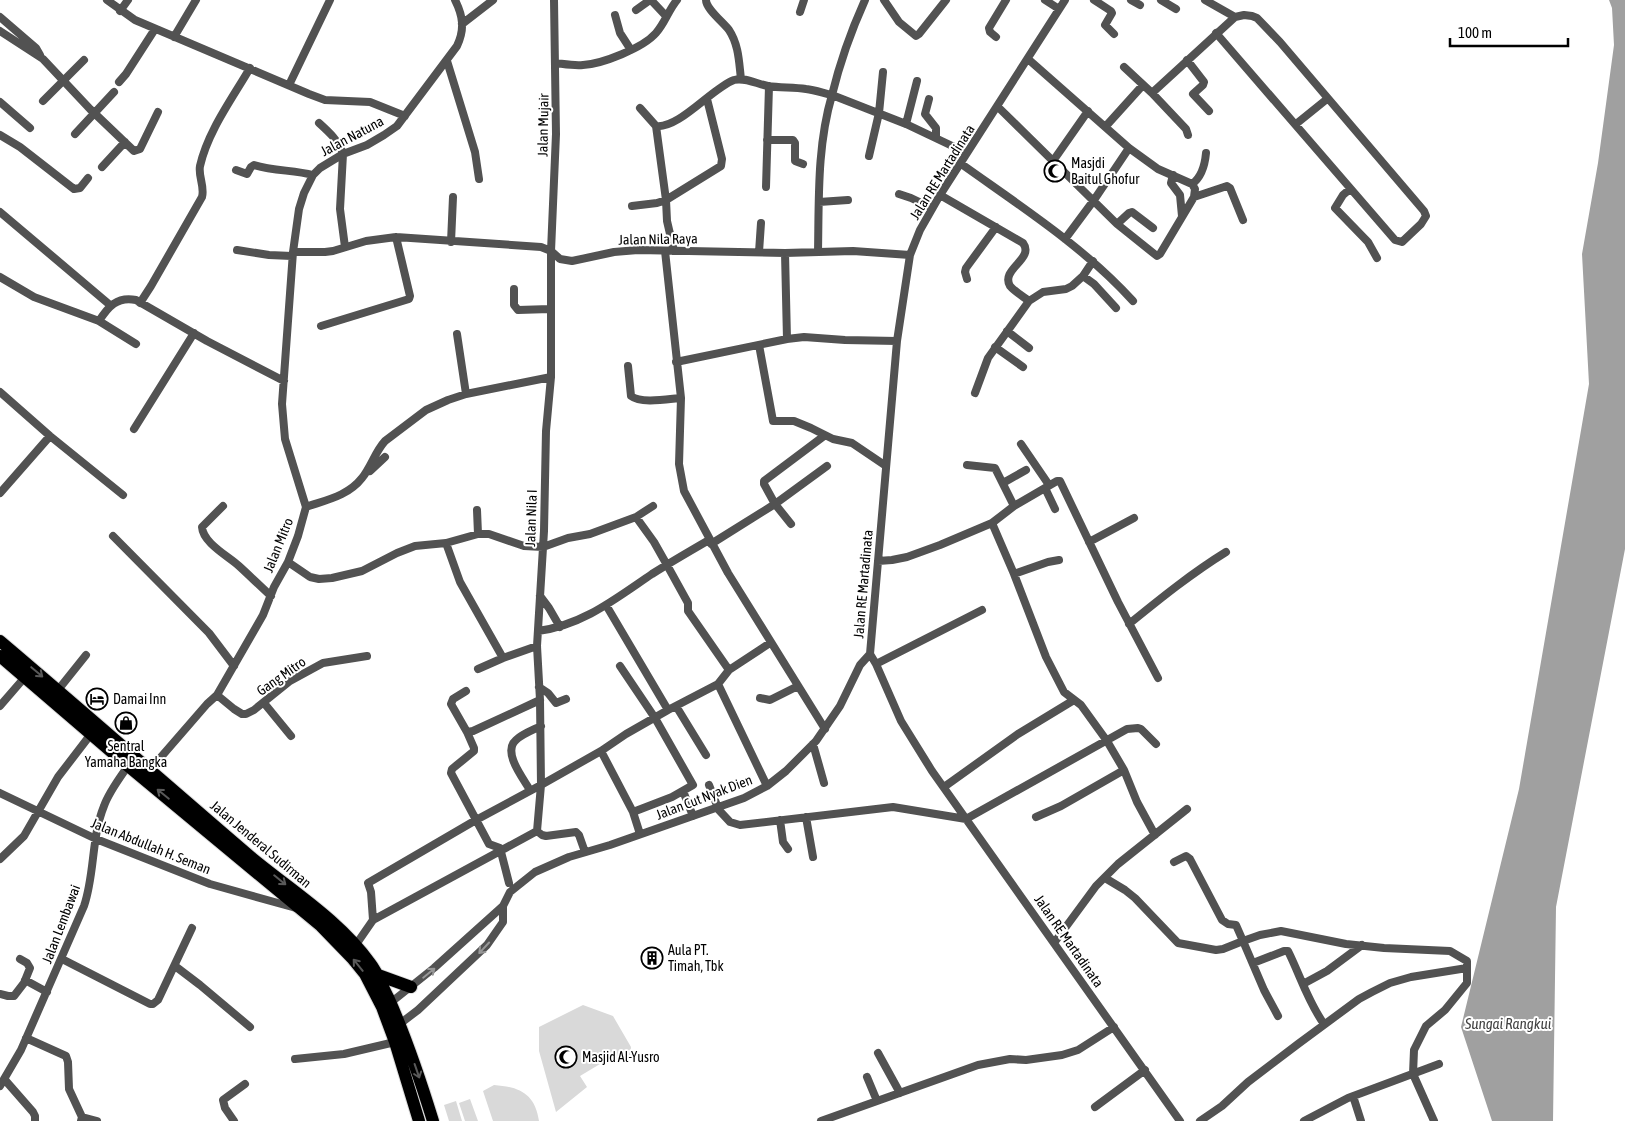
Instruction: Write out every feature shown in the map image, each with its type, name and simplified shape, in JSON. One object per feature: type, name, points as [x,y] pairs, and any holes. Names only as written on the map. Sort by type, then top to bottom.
[{"type":"highway","name":"Jalan Jenderal Sudirman","points":[[0,641],[58,690],[188,814],[299,909],[327,924],[365,974],[386,1006]]},
{"type":"highway","name":"Jalan Jenderal Sudirman","points":[[0,656],[128,766],[147,774],[254,859],[327,924],[356,946],[378,975],[386,1006],[433,1121]]},
{"type":"highway","points":[[378,975],[412,987]]},
{"type":"highway","name":"Jalan Jenderal Sudirman","points":[[395,1027],[395,1042],[419,1121]]},
{"type":"street","points":[[107,0],[135,20],[174,38],[325,100],[370,102],[405,116]]},
{"type":"street","points":[[120,11],[128,0]]},
{"type":"street","points":[[174,38],[196,0]]},
{"type":"street","points":[[289,85],[330,0]]},
{"type":"street","points":[[454,0],[458,6],[462,24],[492,0]]},
{"type":"street","name":"Jalan Mujair","points":[[551,251],[556,134],[554,0]]},
{"type":"street","points":[[636,10],[651,0],[666,16]]},
{"type":"street","points":[[556,63],[593,64],[644,44],[664,23],[676,0]]},
{"type":"street","points":[[706,0],[706,4],[722,21],[734,40],[737,48],[741,79]]},
{"type":"street","points":[[800,12],[804,0]]},
{"type":"street","points":[[818,252],[821,147],[827,113],[844,51],[865,0]]},
{"type":"street","points":[[884,0],[899,22],[916,36],[946,0]]},
{"type":"street","points":[[996,37],[990,32],[989,28],[1006,0]]},
{"type":"street","points":[[1045,0],[1059,9]]},
{"type":"street","name":"Jalan RE Martadinata","points":[[1065,0],[932,208],[920,230],[910,255],[897,341],[870,654],[902,721],[932,771],[1180,1121]]},
{"type":"street","points":[[1094,0],[1111,11],[1106,26],[1114,34]]},
{"type":"street","points":[[1132,0],[1140,5]]},
{"type":"street","points":[[1161,0],[1176,9]]},
{"type":"street","points":[[1205,0],[1235,17]]},
{"type":"street","points":[[615,14],[620,32],[631,50]]},
{"type":"street","points":[[1152,93],[1216,33],[1235,17],[1252,16],[1262,23],[1424,211],[1426,218],[1422,224],[1402,242],[1398,242],[1216,33]]},
{"type":"street","points":[[0,17],[36,48],[43,59],[95,114],[134,151],[140,149],[158,112]]},
{"type":"street","name":"Jalan Natuna","points":[[292,254],[299,209],[313,175],[320,168],[343,154],[367,145],[397,126],[446,61],[463,33],[462,24]]},
{"type":"street","points":[[119,82],[155,29]]},
{"type":"street","points":[[0,32],[43,59]]},
{"type":"street","points":[[997,106],[1117,224],[1157,256],[1160,254],[1194,197],[1195,190],[1192,184],[1158,169],[1129,148],[1028,59]]},
{"type":"street","points":[[43,101],[84,60]]},
{"type":"street","points":[[1187,60],[1204,82],[1195,92],[1194,96],[1209,111]]},
{"type":"street","points":[[446,61],[474,152],[479,180]]},
{"type":"street","points":[[1124,67],[1186,129],[1188,135]]},
{"type":"street","points":[[140,302],[152,286],[202,197],[200,171],[212,133],[250,68]]},
{"type":"street","points":[[870,156],[879,113],[883,72]]},
{"type":"street","points":[[656,126],[669,124],[733,81],[741,79],[769,86],[806,89],[832,94],[936,137],[967,153]]},
{"type":"street","points":[[906,124],[917,81]]},
{"type":"street","points":[[1106,126],[1143,84]]},
{"type":"street","points":[[766,188],[769,86]]},
{"type":"street","points":[[75,134],[114,92]]},
{"type":"street","points":[[632,206],[658,203],[666,200],[722,165],[707,99]]},
{"type":"street","points":[[928,99],[925,114],[936,128],[936,137]]},
{"type":"street","points":[[1296,124],[1327,99]]},
{"type":"street","points":[[0,102],[30,128]]},
{"type":"street","points":[[640,108],[656,126],[667,221],[674,250]]},
{"type":"street","points":[[1053,161],[1088,111]]},
{"type":"street","points":[[319,123],[335,139],[343,154],[340,209],[345,247]]},
{"type":"street","points":[[0,135],[20,147],[74,189],[80,188],[88,178]]},
{"type":"street","points":[[767,140],[793,140],[796,143],[796,161],[803,164]]},
{"type":"street","points":[[102,167],[125,142]]},
{"type":"street","points":[[1065,239],[1129,148]]},
{"type":"street","points":[[1192,184],[1200,176],[1206,152]]},
{"type":"street","points":[[960,163],[1093,261],[1133,301]]},
{"type":"street","points":[[236,170],[247,174],[254,165],[268,169],[294,170],[313,175]]},
{"type":"street","points":[[1173,175],[1171,183],[1180,195],[1182,216]]},
{"type":"street","points":[[1194,197],[1227,186],[1230,188],[1243,220]]},
{"type":"street","points":[[1350,189],[1336,204],[1335,210],[1368,242],[1377,258]]},
{"type":"street","points":[[899,194],[932,208]]},
{"type":"street","points":[[940,195],[1023,243],[1026,247],[1024,256],[1011,272],[1009,282],[1014,289],[1030,301]]},
{"type":"street","points":[[451,242],[453,197]]},
{"type":"street","points":[[819,202],[848,200]]},
{"type":"street","points":[[0,212],[110,305]]},
{"type":"street","points":[[1117,224],[1132,212],[1153,228]]},
{"type":"street","points":[[759,252],[761,223]]},
{"type":"street","points":[[968,279],[965,272],[966,268],[996,227]]},
{"type":"street","points":[[321,326],[409,299],[410,296],[396,237]]},
{"type":"street","name":"Jalan Nila Raya","points":[[237,250],[269,255],[324,252],[366,241],[396,237],[541,247],[551,251],[560,259],[572,261],[614,252],[674,250],[785,253],[854,251],[910,255]]},
{"type":"street","name":"Jalan Nila I","points":[[537,831],[541,788],[541,726],[537,646],[543,547],[546,428],[551,377],[551,251]]},
{"type":"street","points":[[665,251],[680,398],[679,458],[684,490],[727,571],[770,643],[825,728]]},
{"type":"street","points":[[785,253],[787,339]]},
{"type":"street","name":"Jalan Mitro","points":[[147,774],[207,704],[217,695],[262,615],[288,562],[298,536],[306,507],[285,440],[282,401],[292,254]]},
{"type":"street","points":[[975,393],[983,368],[1030,301],[1043,292],[1066,289],[1083,276],[1093,261]]},
{"type":"street","points":[[1083,276],[1094,284],[1116,308]]},
{"type":"street","points":[[0,277],[34,297],[99,321],[136,344]]},
{"type":"street","points":[[514,289],[514,305],[518,310],[550,309]]},
{"type":"street","points":[[99,321],[110,305],[132,299],[284,381]]},
{"type":"street","points":[[1007,332],[1029,348]]},
{"type":"street","points":[[134,429],[194,333]]},
{"type":"street","points":[[457,334],[463,394]]},
{"type":"street","points":[[676,362],[787,339],[897,341]]},
{"type":"street","points":[[759,345],[772,420],[775,422],[794,421],[812,428],[822,438],[858,446],[886,470]]},
{"type":"street","points":[[996,347],[1022,367]]},
{"type":"street","points":[[628,366],[632,397],[640,400],[680,398]]},
{"type":"street","points":[[363,477],[385,441],[426,410],[463,394],[551,377]]},
{"type":"street","points":[[0,392],[50,436],[123,495]]},
{"type":"street","points":[[1,488],[50,436]]},
{"type":"street","points":[[791,524],[775,504],[764,481],[822,438]]},
{"type":"street","points":[[1022,444],[1047,486],[1055,509]]},
{"type":"street","points":[[306,507],[339,496],[354,486],[385,457]]},
{"type":"street","points":[[967,465],[993,467],[998,472],[1014,506]]},
{"type":"street","points":[[538,631],[570,624],[606,605],[667,565],[775,504],[826,466]]},
{"type":"street","points":[[1003,484],[1026,470]]},
{"type":"street","points":[[878,561],[907,557],[992,523],[1014,506],[1047,486],[1060,481],[1129,624],[1158,678]]},
{"type":"street","points":[[223,506],[202,527],[203,532],[216,548],[237,564],[271,596]]},
{"type":"street","points":[[288,562],[310,577],[319,579],[362,571],[410,548],[446,543],[478,534],[489,534],[524,546],[543,547],[568,538],[590,534],[636,517],[653,506]]},
{"type":"street","points":[[477,510],[478,534]]},
{"type":"street","points":[[636,517],[654,542],[667,565],[685,599],[688,611],[729,670]]},
{"type":"street","points":[[1089,542],[1134,518]]},
{"type":"street","points":[[992,523],[1046,657],[1064,692],[1082,705],[1107,741],[1124,770],[1137,802],[1155,835]]},
{"type":"street","points":[[113,536],[209,633],[234,666]]},
{"type":"street","points":[[446,543],[460,582],[503,658]]},
{"type":"street","points":[[1129,624],[1169,591],[1226,552]]},
{"type":"street","points":[[1014,574],[1059,560]]},
{"type":"street","points":[[540,596],[550,608],[560,627]]},
{"type":"street","points":[[606,605],[706,756]]},
{"type":"street","points":[[876,664],[982,610]]},
{"type":"street","points":[[373,920],[368,883],[530,790],[541,788],[603,754],[626,734],[657,722],[676,710],[721,689],[729,670],[770,643]]},
{"type":"street","points":[[478,669],[537,646]]},
{"type":"street","name":"Jalan Cut Nyak Dien","points":[[386,1006],[412,987],[469,938],[503,906],[510,892],[535,872],[556,862],[718,808],[744,798],[767,786],[786,771],[813,744],[840,706],[860,665],[870,654]]},
{"type":"street","points":[[58,690],[86,655]]},
{"type":"street","name":"Gang Mitro","points":[[217,695],[242,714],[250,713],[290,681],[323,663],[367,656]]},
{"type":"street","points":[[620,666],[657,722],[693,784],[672,797],[633,812]]},
{"type":"street","points":[[0,706],[25,677]]},
{"type":"street","points":[[760,698],[770,700],[798,686]]},
{"type":"street","points":[[540,687],[556,703],[566,699]]},
{"type":"street","points":[[721,689],[767,786]]},
{"type":"street","points":[[466,691],[453,699],[451,704],[467,732],[474,750],[452,769],[451,773],[488,844],[500,847],[509,882]]},
{"type":"street","points":[[467,732],[540,700]]},
{"type":"street","points":[[944,787],[1012,738],[1074,700]]},
{"type":"street","points":[[264,702],[291,736]]},
{"type":"street","points":[[530,790],[513,761],[511,750],[516,740],[541,726]]},
{"type":"street","points":[[709,785],[718,808],[730,822],[737,824],[893,807],[966,819],[1126,729],[1141,729],[1156,744]]},
{"type":"street","points":[[0,859],[24,836],[58,776],[91,734]]},
{"type":"street","points":[[813,744],[824,783]]},
{"type":"street","points":[[603,754],[633,812],[640,834]]},
{"type":"street","name":"Jalan Lembawai","points":[[2,1083],[26,1038],[62,959],[89,891],[96,839],[104,806],[128,766]]},
{"type":"street","points":[[1036,817],[1061,806],[1124,770]]},
{"type":"street","points":[[683,791],[693,816]]},
{"type":"street","name":"Jalan Abdullah H. Seman","points":[[0,793],[96,839],[210,884],[299,909]]},
{"type":"street","points":[[1054,943],[1096,886],[1118,864],[1187,809]]},
{"type":"street","points":[[806,817],[813,857]]},
{"type":"street","points":[[780,820],[783,842],[788,849]]},
{"type":"street","points":[[356,946],[373,920],[537,831],[546,836],[576,832],[579,835],[585,852]]},
{"type":"street","points":[[1174,862],[1186,856],[1190,859],[1222,920],[1228,924],[1236,925],[1264,990],[1278,1016]]},
{"type":"street","points":[[1105,878],[1135,898],[1178,943],[1216,950],[1260,934],[1281,930],[1333,942],[1450,951],[1467,961],[1467,983],[1445,1010],[1426,1026],[1414,1050],[1414,1074],[1434,1121]]},
{"type":"street","name":"Jalan Cut Nyak Dien","points":[[395,1027],[487,945],[503,922],[503,906]]},
{"type":"street","points":[[62,959],[153,1004],[158,1000],[192,928]]},
{"type":"street","points":[[1303,984],[1327,971],[1362,945]]},
{"type":"street","points":[[1253,963],[1284,950],[1288,951],[1316,1013],[1324,1024]]},
{"type":"street","points":[[0,994],[14,996],[25,980],[29,972],[29,965],[20,959]]},
{"type":"street","points":[[175,966],[250,1027]]},
{"type":"street","points":[[1200,1121],[1222,1106],[1248,1082],[1359,999],[1390,983],[1411,977],[1467,968]]},
{"type":"street","points":[[25,980],[47,992]]},
{"type":"street","points":[[826,1120],[991,1062],[1062,1055],[1078,1050],[1114,1027]]},
{"type":"street","points":[[26,1038],[66,1056],[70,1089],[82,1119],[96,1121]]},
{"type":"street","points":[[295,1059],[344,1054],[395,1042]]},
{"type":"street","points":[[878,1054],[900,1093]]},
{"type":"street","points":[[1304,1121],[1353,1096],[1439,1064]]},
{"type":"street","points":[[1095,1107],[1145,1070]]},
{"type":"street","points":[[867,1077],[877,1102]]},
{"type":"street","points":[[2,1083],[33,1112],[35,1121]]},
{"type":"street","points":[[234,1121],[225,1108],[223,1100],[245,1084]]},
{"type":"street","points":[[1353,1096],[1361,1121]]},
{"type":"shaded area","points":[[583,1005],[613,1016],[631,1047],[630,1059],[616,1063],[610,1058],[580,1076],[587,1087],[556,1112],[539,1051],[539,1027]]},
{"type":"shaded area","points":[[494,1085],[519,1090],[530,1098],[534,1104],[539,1121],[493,1121],[483,1091]]},
{"type":"shaded area","points":[[470,1099],[478,1121],[465,1121],[459,1103]]},
{"type":"shaded area","points":[[456,1101],[462,1121],[449,1121],[444,1105]]},
{"type":"water","name":"Sungai Rangkui","points":[[1609,0],[1625,0],[1625,549],[1556,907],[1553,1121],[1492,1121],[1461,1027],[1519,789],[1589,384],[1582,254],[1598,163],[1614,45],[1612,8]]},
{"type":"place","name":"Masjdi Baitul Ghofur","points":[[1055,171]]},
{"type":"place","name":"Damai Inn","points":[[97,699]]},
{"type":"place","name":"Sentral Yamaha Bangka","points":[[126,723]]},
{"type":"place","name":"Aula PT. Timah, Tbk","points":[[652,958]]},
{"type":"place","name":"Masjid Al-Yusro","points":[[566,1057]]}]
